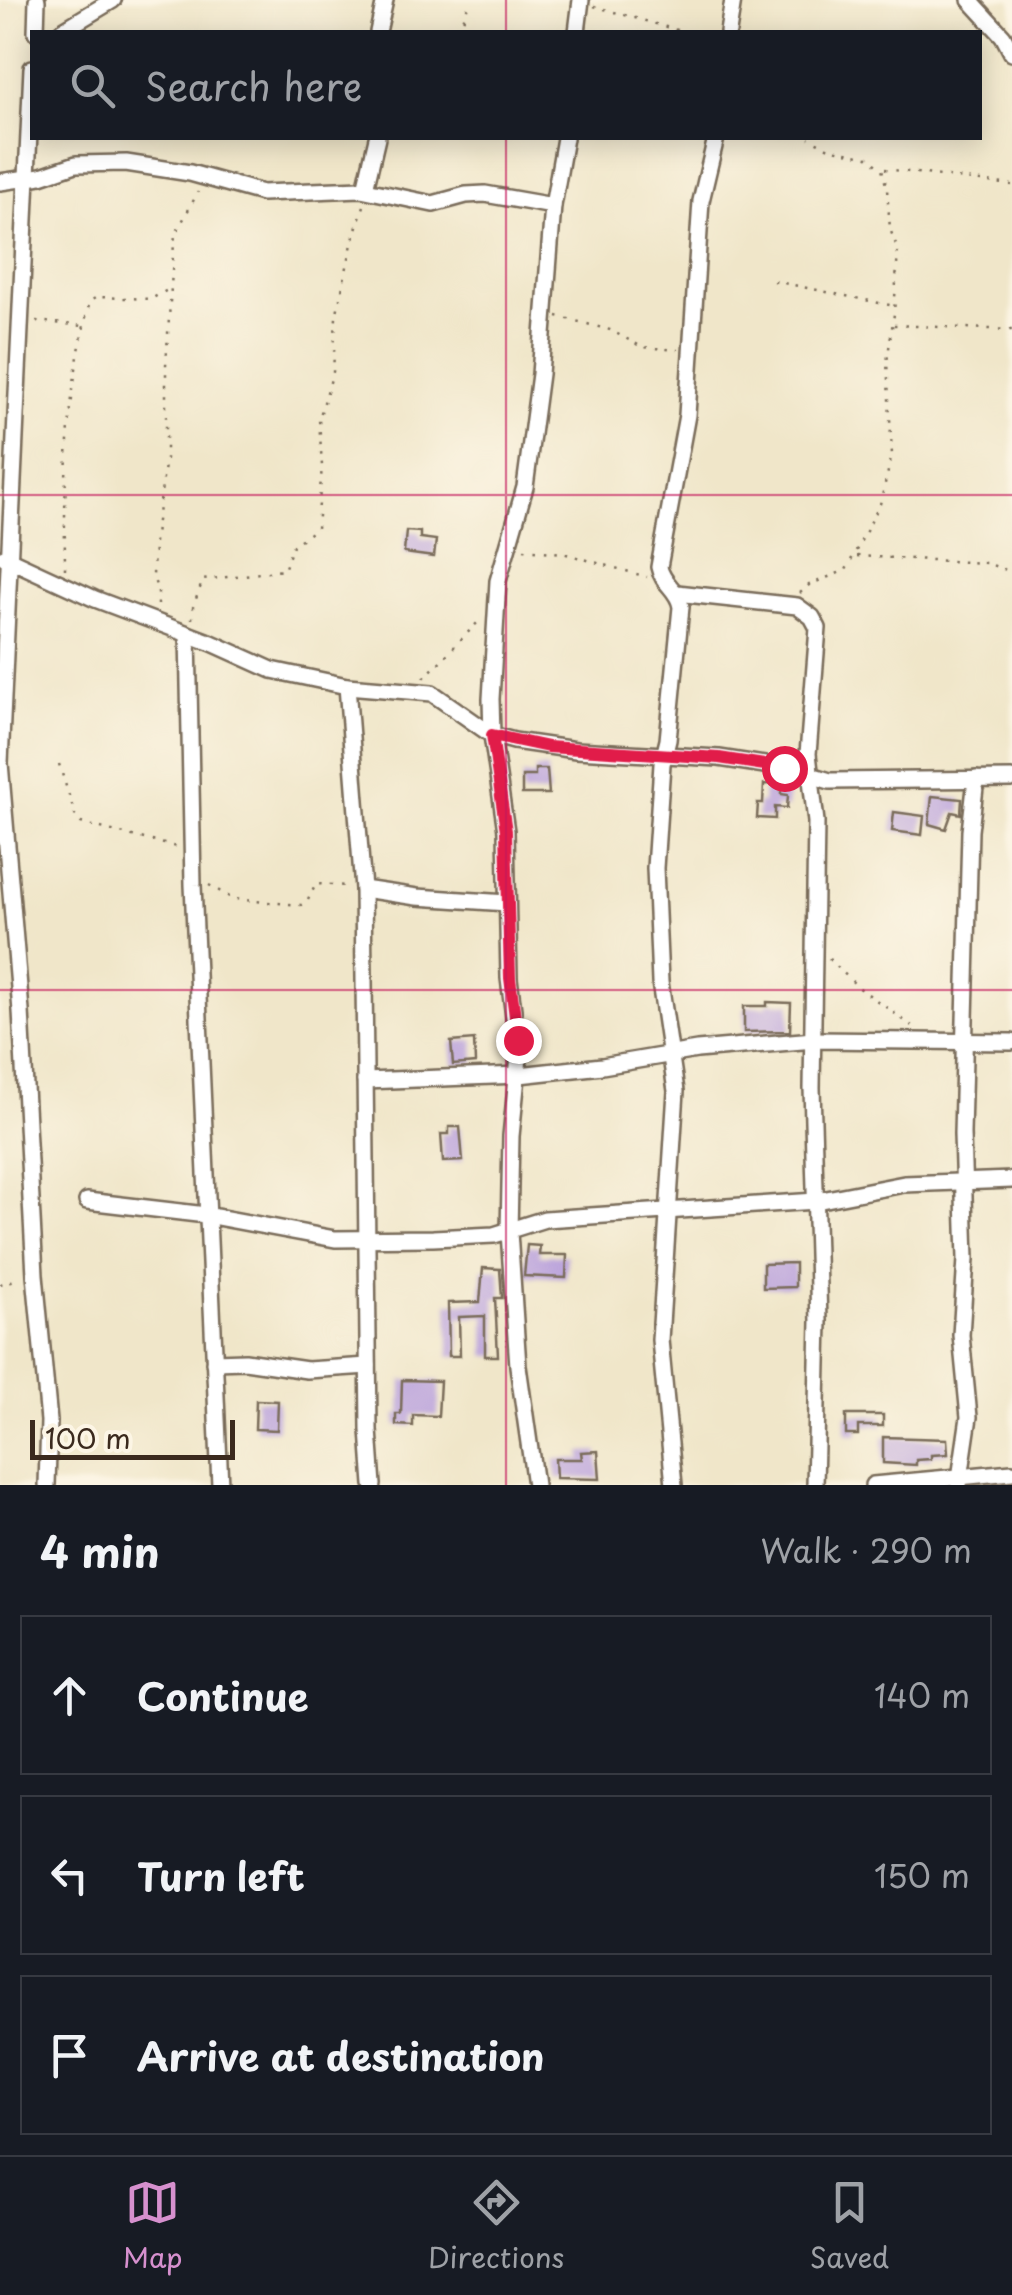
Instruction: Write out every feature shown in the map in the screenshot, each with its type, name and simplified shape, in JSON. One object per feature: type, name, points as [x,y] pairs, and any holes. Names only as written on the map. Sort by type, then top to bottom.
[{"type":"street","points":[[36,30],[37,0]]},
{"type":"street","points":[[63,30],[114,0]]},
{"type":"street","points":[[378,30],[384,0]]},
{"type":"street","points":[[577,30],[583,0]]},
{"type":"street","points":[[728,30],[733,0]]},
{"type":"street","points":[[970,0],[1003,36],[1012,53]]},
{"type":"street","points":[[30,112],[5,558],[0,763],[21,1011],[34,1275],[49,1421],[46,1485]]},
{"type":"street","points":[[366,189],[377,140]]},
{"type":"street","points":[[535,1485],[518,1366],[509,1232],[510,1136],[519,1074],[510,978],[506,831],[491,700],[498,581],[525,487],[546,314],[553,206],[564,140]]},
{"type":"street","points":[[674,1485],[660,1351],[675,1118],[656,908],[662,764],[681,614],[677,594],[662,578],[659,567],[687,416],[701,201],[716,140]]},
{"type":"street","points":[[0,182],[27,179],[76,164],[104,162],[279,194],[366,189],[433,204],[485,194],[553,206]]},
{"type":"street","points":[[5,558],[272,670],[347,686],[436,695],[492,735],[548,747],[719,758],[790,769],[837,782],[1012,779]]},
{"type":"street","points":[[677,594],[797,606],[812,617],[818,628],[808,754],[816,822],[812,1100],[819,1321],[814,1485]]},
{"type":"street","points":[[190,634],[193,886],[220,1485]]},
{"type":"street","points":[[347,686],[364,888],[366,1239],[373,1485]]},
{"type":"street","points":[[960,1480],[970,1417],[961,1335],[966,1260],[962,1180],[970,831],[976,778]]},
{"type":"street","points":[[364,888],[507,903]]},
{"type":"street","points":[[366,1081],[519,1074],[814,1040],[1012,1042]]},
{"type":"street","points":[[87,1201],[206,1215],[335,1240],[509,1232],[534,1221],[816,1200],[904,1184],[1012,1180]]},
{"type":"street","points":[[214,1362],[245,1361],[307,1370],[368,1366]]},
{"type":"street","points":[[872,1485],[960,1480],[1012,1472]]},
{"type":"path","points":[[460,30],[470,0]]},
{"type":"path","points":[[583,0],[677,30]]},
{"type":"path","points":[[797,606],[805,587],[846,570],[856,556],[880,504],[892,455],[887,378],[898,250],[890,230],[888,188],[882,169],[868,157],[813,140]]},
{"type":"path","points":[[882,169],[1012,185]]},
{"type":"path","points":[[156,622],[159,595],[154,580],[154,542],[166,458],[166,364],[175,235],[207,178]]},
{"type":"path","points":[[190,634],[193,607],[203,580],[284,570],[293,544],[316,528],[322,466],[318,419],[333,372],[336,318],[366,189]]},
{"type":"path","points":[[774,281],[895,306]]},
{"type":"path","points":[[66,586],[67,444],[71,400],[92,298],[151,299],[172,288]]},
{"type":"path","points":[[546,314],[610,330],[642,347],[691,350]]},
{"type":"path","points":[[19,319],[85,326]]},
{"type":"path","points":[[893,325],[1012,330]]},
{"type":"path","points":[[508,549],[563,552],[646,577],[662,578]]},
{"type":"path","points":[[856,556],[974,562],[1012,572]]},
{"type":"path","points":[[413,690],[496,604]]},
{"type":"path","points":[[59,764],[75,815],[82,823],[192,850]]},
{"type":"path","points":[[193,886],[212,885],[232,899],[300,905],[307,902],[316,884],[364,888]]},
{"type":"path","points":[[815,944],[858,986],[935,1042]]},
{"type":"path","points":[[0,1284],[34,1275]]},
{"type":"building","points":[[406,531],[420,532],[420,538],[436,540],[434,557],[404,553]]},
{"type":"building","points":[[535,769],[547,769],[549,794],[522,794],[522,776],[535,776]]},
{"type":"building","points":[[764,784],[781,785],[781,794],[788,795],[787,808],[775,807],[775,819],[757,818]]},
{"type":"building","points":[[932,796],[962,799],[961,814],[952,812],[946,829],[929,824]]},
{"type":"building","points":[[894,812],[924,816],[922,835],[892,831]]},
{"type":"building","points":[[767,1002],[791,1003],[790,1031],[744,1032],[744,1006],[767,1006]]},
{"type":"building","points":[[474,1040],[475,1063],[453,1065],[451,1042]]},
{"type":"building","points":[[449,1127],[460,1127],[463,1161],[443,1162],[441,1134],[449,1134]]},
{"type":"building","points":[[527,1245],[540,1246],[539,1255],[567,1255],[566,1278],[524,1276]]},
{"type":"building","points":[[795,1263],[795,1287],[763,1288],[763,1264]]},
{"type":"building","points":[[483,1268],[500,1269],[502,1298],[495,1298],[498,1356],[485,1356],[485,1316],[459,1317],[460,1356],[449,1356],[448,1303],[480,1302]]},
{"type":"building","points":[[402,1380],[440,1381],[438,1416],[413,1415],[413,1426],[396,1425],[396,1414],[401,1414]]},
{"type":"building","points":[[256,1400],[278,1401],[277,1430],[255,1429]]},
{"type":"building","points":[[846,1415],[883,1415],[883,1426],[858,1426],[858,1435],[846,1435]]},
{"type":"building","points":[[883,1437],[947,1439],[948,1454],[916,1460],[916,1465],[883,1463]]},
{"type":"building","points":[[598,1451],[600,1479],[556,1478],[555,1459],[582,1459],[581,1452]]},
{"type":"route","points":[[518,1040],[510,978],[506,831],[492,735],[548,747],[719,758],[784,768]]}]
